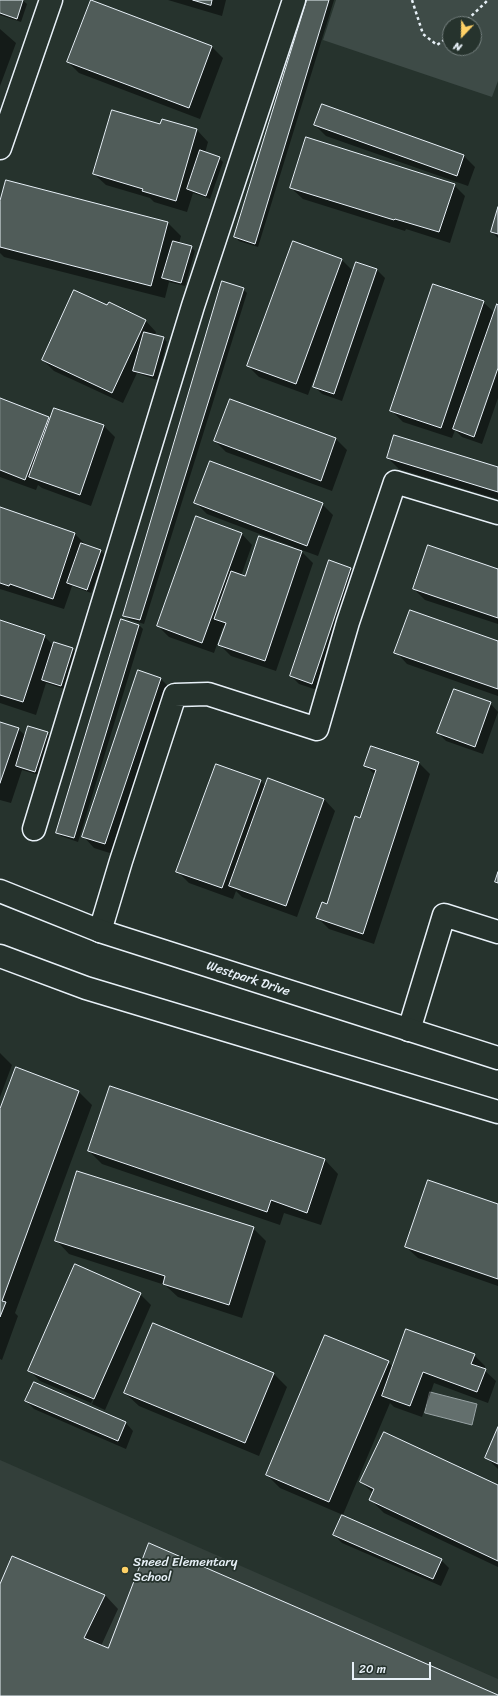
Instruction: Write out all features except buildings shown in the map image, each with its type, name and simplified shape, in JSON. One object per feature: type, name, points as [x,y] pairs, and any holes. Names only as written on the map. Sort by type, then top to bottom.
[{"type":"main road","points":[[0,148],[51,0]]},
{"type":"main road","points":[[34,829],[193,306],[294,0]]},
{"type":"main road","points":[[100,931],[175,695],[208,694],[317,729],[348,622],[395,482],[498,512]]},
{"type":"main road","name":"Westpark Drive","points":[[0,891],[100,931],[498,1058]]},
{"type":"main road","points":[[409,1030],[444,915],[498,932]]},
{"type":"main road","points":[[0,956],[86,988],[498,1112]]},
{"type":"path","points":[[412,0],[423,34],[437,45],[442,42]]},
{"type":"path","points":[[471,16],[488,0]]},
{"type":"shaded area","points":[[336,0],[498,0],[498,81],[492,97],[323,40]]},
{"type":"shaded area","points":[[430,1392],[477,1404],[472,1425],[425,1413]]},
{"type":"shaded area","name":"Sneed Elementary School","points":[[0,1460],[498,1679],[498,1696],[0,1696]]},
{"type":"place","name":"Sneed Elementary School","points":[[125,1570]]}]
